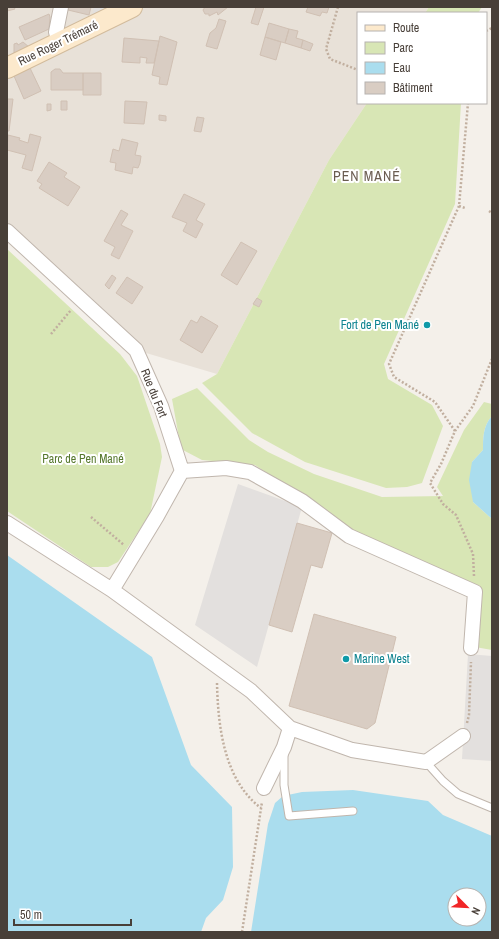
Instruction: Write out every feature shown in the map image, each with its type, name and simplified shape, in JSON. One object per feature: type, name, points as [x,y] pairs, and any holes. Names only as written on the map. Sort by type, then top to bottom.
[{"type":"street","points":[[59,43],[56,32],[61,7]]},
{"type":"street","name":"Rue Roger Trémaré","points":[[7,68],[132,7]]},
{"type":"street","name":"Rue du Fort","points":[[7,232],[136,350],[161,406],[182,471]]},
{"type":"street","points":[[112,590],[182,471],[226,468],[250,472],[302,501],[349,536],[475,592],[471,648]]},
{"type":"street","points":[[7,524],[112,590],[251,691],[290,728],[311,737],[352,750],[426,762],[463,736]]},
{"type":"street","points":[[264,788],[284,747],[290,728]]},
{"type":"lane","points":[[284,747],[284,785],[288,816],[353,811]]},
{"type":"lane","points":[[426,762],[443,781],[458,794],[492,808]]},
{"type":"path","points":[[338,7],[326,49],[330,59],[357,70]]},
{"type":"path","points":[[455,431],[435,402],[394,377],[389,364],[459,206],[468,104]]},
{"type":"path","points":[[459,206],[465,208]]},
{"type":"path","points":[[51,334],[80,299]]},
{"type":"path","points":[[475,592],[473,554],[456,516],[443,504],[430,483],[441,464],[455,431],[473,406],[492,359]]},
{"type":"path","points":[[91,517],[134,554]]},
{"type":"path","points":[[463,736],[469,716],[471,648]]},
{"type":"path","points":[[216,682],[217,712],[225,755],[252,801],[261,808]]},
{"type":"path","points":[[242,932],[264,788]]},
{"type":"shaded area","points":[[7,7],[429,7],[426,12],[357,12],[357,104],[366,104],[329,160],[217,374],[136,350],[7,231]]},
{"type":"shaded area","points":[[94,7],[119,7],[91,21]]},
{"type":"shaded area","points":[[238,484],[302,507],[257,667],[195,625]]},
{"type":"shaded area","points":[[468,654],[492,656],[492,761],[462,759]]},
{"type":"green space","points":[[429,7],[482,7],[479,12],[426,12]]},
{"type":"green space","points":[[366,104],[461,104],[455,204],[384,364],[388,379],[432,405],[443,426],[422,483],[407,487],[386,488],[305,462],[252,433],[202,383],[217,374],[329,160]]},
{"type":"green space","name":"Parc de Pen Mané","points":[[7,249],[120,354],[137,376],[160,444],[162,457],[150,514],[118,562],[108,567],[91,567],[7,511]]},
{"type":"green space","points":[[197,388],[249,440],[268,452],[314,474],[382,497],[443,496],[437,487],[464,430],[484,402],[492,404],[492,416],[484,432],[483,450],[472,462],[473,502],[492,519],[492,650],[475,647],[480,586],[343,528],[305,498],[255,465],[202,460],[181,449],[172,399]]},
{"type":"water","points":[[492,416],[492,519],[473,502],[469,480],[472,462],[483,450],[485,428]]},
{"type":"water","points":[[7,555],[152,657],[191,765],[232,807],[233,867],[223,900],[206,918],[201,932],[7,932]]},
{"type":"water","points":[[353,790],[428,801],[443,815],[492,836],[492,932],[251,932],[268,824],[275,803],[283,796],[302,792]]},
{"type":"building","points":[[7,7],[14,7],[15,9],[7,11]]},
{"type":"building","points":[[69,7],[91,7],[89,15],[68,10]]},
{"type":"building","points":[[205,7],[228,7],[218,15],[217,12],[209,16],[209,14],[205,14],[203,10]]},
{"type":"building","points":[[256,7],[264,7],[258,25],[251,23]]},
{"type":"building","points":[[308,7],[329,7],[327,13],[322,12],[320,16],[306,12]]},
{"type":"building","points":[[49,14],[49,29],[25,40],[19,27]]},
{"type":"building","points":[[219,19],[226,21],[217,49],[206,46],[210,33],[216,28]]},
{"type":"building","points":[[269,23],[289,29],[285,43],[265,37]]},
{"type":"building","points":[[289,29],[298,31],[296,38],[303,40],[301,48],[285,43]]},
{"type":"building","points":[[160,36],[177,42],[167,85],[159,84],[160,77],[152,75]]},
{"type":"building","points":[[265,37],[281,42],[276,60],[260,55]]},
{"type":"building","points":[[124,38],[159,41],[154,63],[146,63],[147,58],[140,57],[140,63],[122,62]]},
{"type":"building","points":[[303,40],[313,44],[310,51],[301,48]]},
{"type":"building","points":[[23,42],[29,47],[14,54],[14,44],[17,43],[18,45]]},
{"type":"building","points":[[30,68],[41,91],[24,99],[14,76]]},
{"type":"building","points":[[55,69],[60,69],[63,73],[83,73],[83,90],[51,90],[51,72]]},
{"type":"building","points":[[83,73],[101,73],[101,95],[83,95]]},
{"type":"building","points":[[7,99],[13,99],[9,131],[7,131]]},
{"type":"building","points":[[61,101],[67,101],[67,110],[61,110]]},
{"type":"building","points":[[125,101],[147,102],[144,124],[124,123]]},
{"type":"building","points":[[47,104],[51,104],[51,110],[47,111]]},
{"type":"building","points":[[159,115],[166,116],[166,121],[159,120]]},
{"type":"building","points":[[197,117],[204,118],[201,132],[194,131]]},
{"type":"building","points":[[30,134],[41,137],[32,171],[22,168],[26,155],[7,150],[8,135],[20,138],[19,140],[28,143]]},
{"type":"building","points":[[122,139],[138,143],[135,155],[141,156],[140,163],[138,168],[133,167],[132,174],[115,170],[116,163],[110,162],[113,149],[119,151]]},
{"type":"building","points":[[49,162],[67,173],[64,177],[80,187],[68,206],[39,188],[42,184],[37,181]]},
{"type":"building","points":[[184,194],[205,204],[196,220],[203,224],[196,238],[183,231],[187,223],[172,217]]},
{"type":"building","points":[[121,210],[128,214],[121,225],[133,231],[119,259],[111,255],[115,247],[104,241]]},
{"type":"building","points":[[241,242],[257,251],[237,285],[221,275]]},
{"type":"building","points":[[112,275],[116,278],[109,289],[105,285]]},
{"type":"building","points":[[127,277],[143,287],[132,304],[116,293]]},
{"type":"building","points":[[257,298],[262,301],[259,307],[253,304]]},
{"type":"building","points":[[201,316],[218,326],[202,353],[180,340],[191,320],[197,323]]},
{"type":"building","points":[[297,523],[332,533],[322,568],[311,565],[292,632],[269,625]]},
{"type":"building","name":"Marine West","points":[[314,614],[396,637],[375,723],[367,729],[289,706]]},
{"type":"place","name":"Fort de Pen Mané","points":[[427,325]]},
{"type":"place","name":"Marine West","points":[[346,659]]},
{"type":"district","name":"PEN MANÉ","points":[[367,176]]}]
